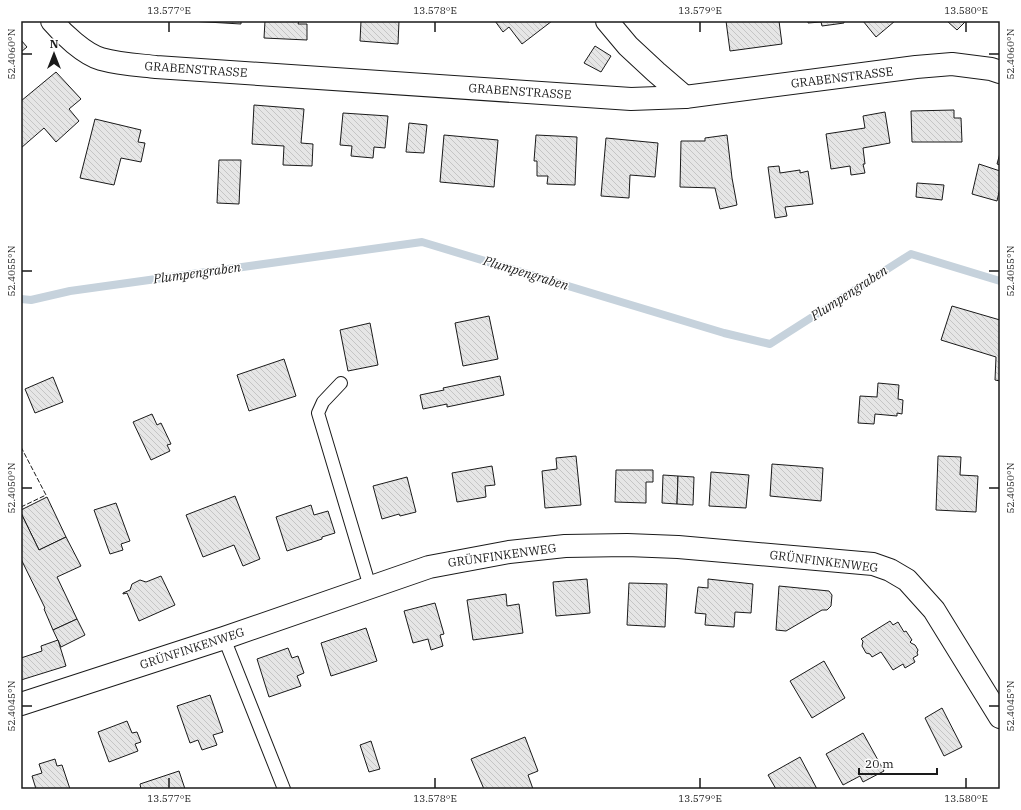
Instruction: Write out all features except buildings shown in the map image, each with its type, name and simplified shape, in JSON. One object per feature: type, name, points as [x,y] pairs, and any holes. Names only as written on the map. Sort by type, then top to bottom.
[{"type":"street","name":"GRABENSTRASSE","points":[[52,21],[58,29],[79,48],[99,59],[122,63],[156,67],[617,98],[685,97],[916,67],[952,64],[991,69],[1000,72]]},
{"type":"street","points":[[607,21],[628,46],[685,97]]},
{"type":"street","name":"GRÜNFINKENWEG","points":[[21,704],[224,638],[429,567],[509,552],[565,546],[628,545],[678,547],[873,564],[890,570],[907,580],[934,610],[1000,717]]},
{"type":"lane","points":[[341,383],[323,402],[318,413],[370,587]]},
{"type":"lane","points":[[224,638],[284,789]]},
{"type":"waterway","name":"Plumpengraben","points":[[21,299],[31,300],[70,291],[422,242],[724,333],[770,344],[911,254],[1000,281]]},
{"type":"fence","points":[[21,447],[46,495],[21,507]]}]
